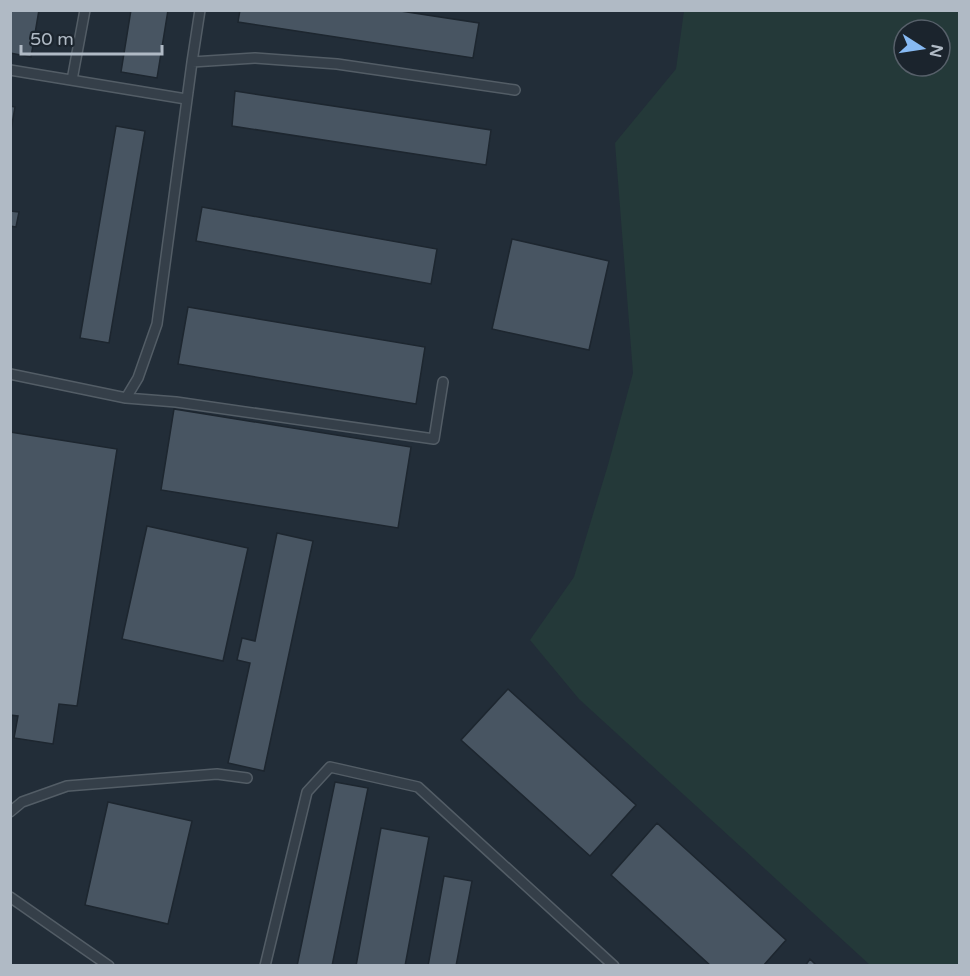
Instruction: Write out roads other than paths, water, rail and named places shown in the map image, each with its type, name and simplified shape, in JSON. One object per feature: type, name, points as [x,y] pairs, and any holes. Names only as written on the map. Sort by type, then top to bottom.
[{"type":"lane","points":[[72,80],[85,10]]},
{"type":"lane","points":[[126,398],[138,378],[157,324],[200,10]]},
{"type":"lane","points":[[192,62],[255,58],[337,64],[515,90]]},
{"type":"lane","points":[[10,70],[186,99]]},
{"type":"lane","points":[[10,374],[126,398],[176,402],[434,439],[443,382]]},
{"type":"lane","points":[[265,966],[307,792],[330,767],[418,787],[614,966]]},
{"type":"lane","points":[[10,812],[22,802],[67,786],[217,774],[247,778]]},
{"type":"lane","points":[[10,897],[109,966]]}]
